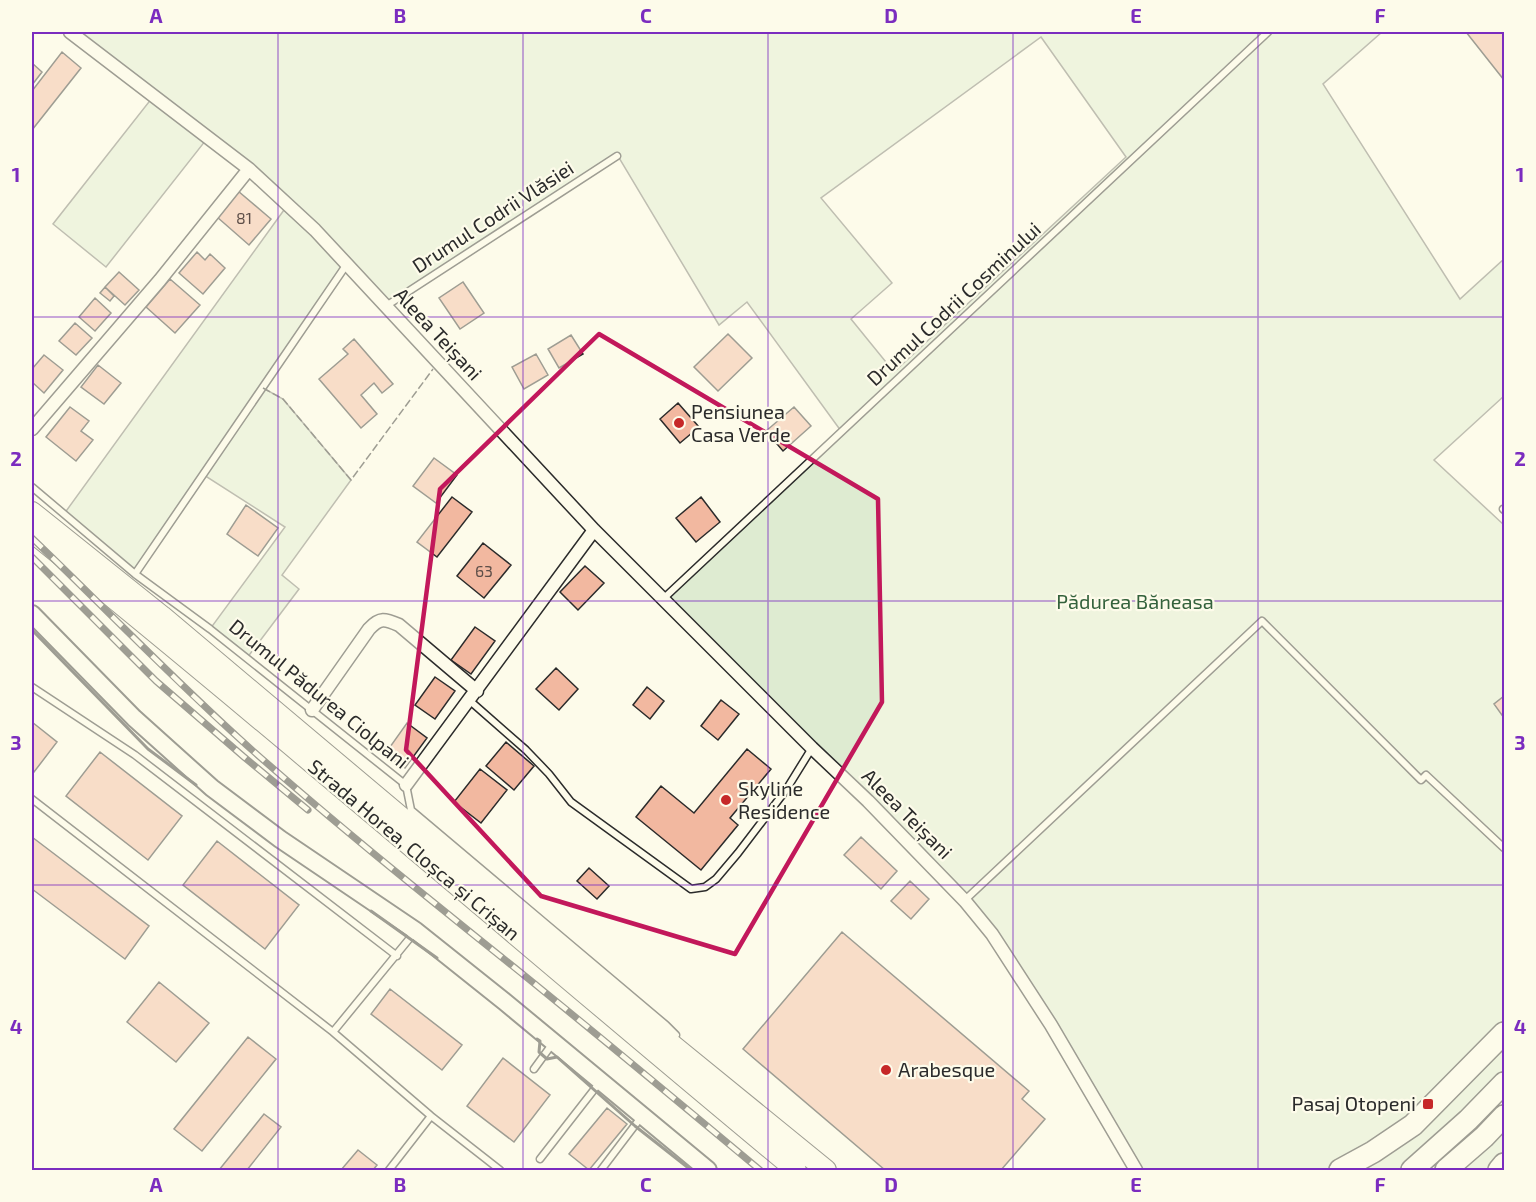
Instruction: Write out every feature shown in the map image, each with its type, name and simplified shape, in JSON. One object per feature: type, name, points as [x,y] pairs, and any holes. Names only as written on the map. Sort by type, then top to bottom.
[{"type":"highway","points":[[1340,1170],[1373,1152],[1413,1125],[1504,1033]]},
{"type":"highway","points":[[1412,1170],[1468,1120],[1504,1083]]},
{"type":"highway","points":[[1446,1170],[1504,1116]]},
{"type":"highway","points":[[1499,1170],[1504,1164]]},
{"type":"main road","name":"Strada Horea, Cloșca și Crișan","points":[[32,512],[162,616],[664,1042],[796,1170]]},
{"type":"main road","name":"Strada Horea, Cloșca și Crișan","points":[[32,532],[826,1170]]},
{"type":"street","name":"Aleea Teișani","points":[[70,32],[249,169],[315,230],[594,530],[662,600],[868,801],[965,901],[992,934],[1051,1025],[1136,1170]]},
{"type":"street","points":[[32,429],[160,280],[249,169]]},
{"type":"street","points":[[406,785],[594,530]]},
{"type":"street","points":[[33,618],[134,718],[212,788],[280,839],[416,931],[708,1170]]},
{"type":"street","points":[[312,710],[369,629],[375,622],[386,619],[399,625],[473,696]]},
{"type":"lane","name":"Drumul Codrii Cosminului","points":[[662,600],[1268,32]]},
{"type":"lane","name":"Drumul Codrii Vlăsiei","points":[[386,307],[617,156]]},
{"type":"lane","points":[[135,574],[346,264]]},
{"type":"lane","name":"Drumul Pădurea Ciolpani","points":[[32,487],[135,574],[210,629],[406,785],[411,810],[666,1025],[664,1042]]},
{"type":"lane","points":[[965,901],[1262,621],[1421,780],[1426,775],[1504,848]]},
{"type":"lane","points":[[32,687],[135,754],[397,956]]},
{"type":"lane","points":[[473,696],[549,774],[571,802],[691,889],[705,887],[716,879],[786,790],[812,748]]},
{"type":"lane","points":[[32,799],[333,1032],[431,1116],[500,1170]]},
{"type":"lane","points":[[333,1032],[416,931]]},
{"type":"lane","points":[[534,1069],[554,1042]]},
{"type":"lane","points":[[540,1159],[601,1082]]},
{"type":"lane","points":[[389,1170],[431,1116]]},
{"type":"lane","points":[[601,1170],[642,1116]]},
{"type":"highlighted area","points":[[599,334],[878,499],[882,702],[735,954],[541,896],[406,750],[440,489]]},
{"type":"green space","name":"Pădurea Băneasa","points":[[70,32],[1382,32],[1323,84],[1460,299],[1504,259],[1504,396],[1434,460],[1504,525],[1504,1083],[1412,1170],[1136,1170],[992,934],[662,600],[841,431],[747,302],[719,325],[618,156],[386,307],[249,169]],"holes":[[[1041,37],[1126,157],[894,372],[851,319],[892,283],[821,198]]]},
{"type":"green space","points":[[152,98],[206,140],[106,267],[53,224]]},
{"type":"green space","points":[[284,210],[343,269],[263,388],[283,399],[351,480],[282,575],[299,589],[247,658],[210,629],[285,527],[204,475],[135,574],[64,514]]},
{"type":"green space","points":[[1504,1116],[1504,1164],[1499,1170],[1446,1170]]},
{"type":"building","points":[[1466,32],[1504,32],[1504,80]]},
{"type":"building","points":[[62,52],[81,68],[32,130],[32,91]]},
{"type":"building","points":[[32,63],[42,72],[32,85]]},
{"type":"building","points":[[238,191],[271,219],[249,245],[217,217]]},
{"type":"building","points":[[197,252],[205,260],[210,254],[225,268],[203,294],[179,273]]},
{"type":"building","points":[[119,272],[139,290],[125,305],[105,287]]},
{"type":"building","points":[[170,279],[200,305],[175,333],[146,307]]},
{"type":"building","points":[[463,282],[484,313],[460,329],[439,298]]},
{"type":"building","points":[[105,287],[114,296],[110,301],[100,293]]},
{"type":"building","points":[[95,298],[111,313],[95,331],[79,317]]},
{"type":"building","points":[[75,323],[92,338],[76,355],[59,341]]},
{"type":"building","points":[[728,334],[752,358],[718,391],[694,367]]},
{"type":"building","points":[[571,335],[583,354],[559,368],[548,349]]},
{"type":"building","points":[[354,339],[393,384],[382,393],[374,383],[361,395],[377,414],[361,428],[319,379],[348,354],[343,349]]},
{"type":"building","points":[[536,354],[548,375],[524,389],[512,367]]},
{"type":"building","points":[[44,355],[63,370],[44,393],[32,382],[32,369]]},
{"type":"building","points":[[98,365],[121,383],[104,404],[81,387]]},
{"type":"building","name":"Pensiunea Casa Verde","points":[[678,403],[699,427],[680,443],[660,419]]},
{"type":"building","points":[[70,407],[89,421],[81,431],[93,440],[76,461],[46,437]]},
{"type":"building","points":[[794,407],[811,426],[783,451],[766,431]]},
{"type":"building","points":[[434,458],[457,475],[436,503],[413,486]]},
{"type":"building","points":[[452,497],[472,512],[437,557],[417,542]]},
{"type":"building","points":[[701,497],[720,522],[696,542],[676,518]]},
{"type":"building","points":[[246,505],[278,528],[258,556],[227,534]]},
{"type":"building","points":[[483,543],[511,565],[484,598],[457,576]]},
{"type":"building","points":[[585,566],[604,583],[578,610],[560,592]]},
{"type":"building","points":[[475,627],[495,641],[471,674],[451,660]]},
{"type":"building","points":[[556,668],[578,689],[559,710],[536,689]]},
{"type":"building","points":[[435,677],[455,691],[435,719],[415,705]]},
{"type":"building","points":[[647,687],[664,701],[650,719],[633,705]]},
{"type":"building","points":[[1504,696],[1504,718],[1494,704]]},
{"type":"building","points":[[721,700],[739,714],[718,740],[701,726]]},
{"type":"building","points":[[32,722],[57,742],[34,772],[32,769]]},
{"type":"building","points":[[407,723],[427,738],[405,768],[385,754]]},
{"type":"building","points":[[506,742],[534,766],[514,790],[486,766]]},
{"type":"building","name":"Skyline Residence","points":[[747,749],[771,769],[730,818],[738,825],[701,870],[636,817],[661,786],[694,813]]},
{"type":"building","points":[[100,752],[182,816],[148,860],[66,796]]},
{"type":"building","points":[[480,769],[507,790],[481,823],[454,802]]},
{"type":"building","points":[[32,837],[149,926],[125,959],[32,889]]},
{"type":"building","points":[[861,837],[897,871],[881,889],[844,855]]},
{"type":"building","points":[[217,841],[299,905],[265,949],[183,885]]},
{"type":"building","points":[[589,868],[609,886],[597,899],[577,881]]},
{"type":"building","points":[[910,881],[929,899],[911,919],[891,901]]},
{"type":"building","name":"Arabesque","points":[[842,932],[1029,1091],[1022,1099],[1045,1119],[1001,1170],[885,1170],[743,1049]]},
{"type":"building","points":[[159,982],[209,1023],[176,1062],[127,1022]]},
{"type":"building","points":[[390,989],[462,1045],[442,1070],[371,1014]]},
{"type":"building","points":[[248,1037],[276,1059],[202,1151],[174,1129]]},
{"type":"building","points":[[503,1058],[550,1095],[514,1142],[467,1106]]},
{"type":"building","points":[[607,1108],[627,1124],[589,1170],[569,1154]]},
{"type":"building","points":[[264,1114],[281,1127],[247,1170],[219,1170]]},
{"type":"building","points":[[358,1150],[377,1165],[373,1170],[341,1170]]},
{"type":"railway","points":[[32,538],[196,698],[285,779],[760,1170]]},
{"type":"railway","points":[[32,557],[156,681],[308,810]]},
{"type":"fence","points":[[263,388],[283,399],[351,480],[433,369]]},
{"type":"wall","points":[[32,633],[33,631],[148,749],[196,785]]},
{"type":"wall","points":[[371,911],[437,958]]},
{"type":"wall","points":[[537,1039],[540,1041],[539,1052],[547,1059],[557,1057],[635,1126],[691,1170]]},
{"type":"place","name":"Pensiunea Casa Verde","points":[[679,423]]},
{"type":"place","name":"Skyline Residence","points":[[726,800]]},
{"type":"place","name":"Arabesque","points":[[886,1070]]},
{"type":"place","name":"Pasaj Otopeni","points":[[1428,1104]]}]
